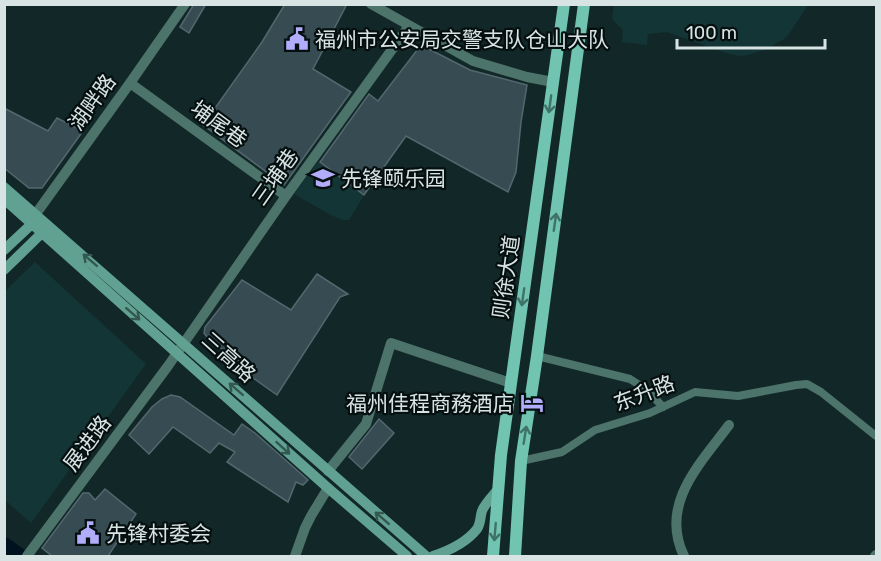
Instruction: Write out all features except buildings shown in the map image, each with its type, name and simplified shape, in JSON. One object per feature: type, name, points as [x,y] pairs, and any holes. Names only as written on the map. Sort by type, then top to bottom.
[{"type":"main road","name":"则徐大道","points":[[493,556],[501,455],[564,4]]},
{"type":"main road","name":"则徐大道","points":[[516,556],[521,460],[584,4]]},
{"type":"main road","name":"三高路","points":[[4,187],[46,230],[180,348],[426,556]]},
{"type":"main road","name":"三高路","points":[[4,200],[34,219]]},
{"type":"main road","points":[[4,250],[34,219]]},
{"type":"main road","points":[[4,270],[46,230]]},
{"type":"main road","name":"三高路","points":[[180,348],[328,488],[407,556]]},
{"type":"main road","points":[[433,556],[471,535],[481,520],[483,510],[499,488]]},
{"type":"main road","points":[[519,498],[521,556]]},
{"type":"street","name":"湖畔路","points":[[34,219],[185,4]]},
{"type":"street","points":[[371,4],[457,54],[480,64],[553,82]]},
{"type":"street","name":"三埔巷","points":[[180,348],[285,196],[409,26]]},
{"type":"street","name":"埔尾巷","points":[[130,83],[285,196]]},
{"type":"street","points":[[328,471],[366,424],[391,343],[511,383]]},
{"type":"street","name":"展进路","points":[[27,556],[180,348]]},
{"type":"street","points":[[537,356],[630,379],[647,390],[663,407]]},
{"type":"street","name":"东升路","points":[[521,460],[562,452],[595,430],[650,413],[695,392],[738,396],[807,384],[821,392],[876,436]]},
{"type":"street","points":[[684,556],[678,541],[676,523],[682,494],[689,480],[729,425]]},
{"type":"street","points":[[296,556],[310,516],[328,488]]},
{"type":"shaded area","points":[[688,4],[696,6],[697,4],[808,5],[784,39],[764,50],[741,56],[667,32],[648,34],[647,45],[622,42],[623,30],[612,19],[614,5]]},
{"type":"shaded area","name":"先锋颐乐园","points":[[318,162],[364,195],[349,220],[342,220],[331,215],[294,194]]},
{"type":"shaded area","points":[[35,262],[146,364],[31,523],[5,500],[4,292]]},
{"type":"waterway","points":[[4,546],[18,556]]},
{"type":"place","name":"福州市公安局交警支队仓山大队","points":[[297,39]]},
{"type":"place","name":"先锋颐乐园","points":[[323,178]]},
{"type":"place","name":"福州佳程商務酒店","points":[[532,403]]},
{"type":"place","name":"先锋村委会","points":[[88,533]]}]
